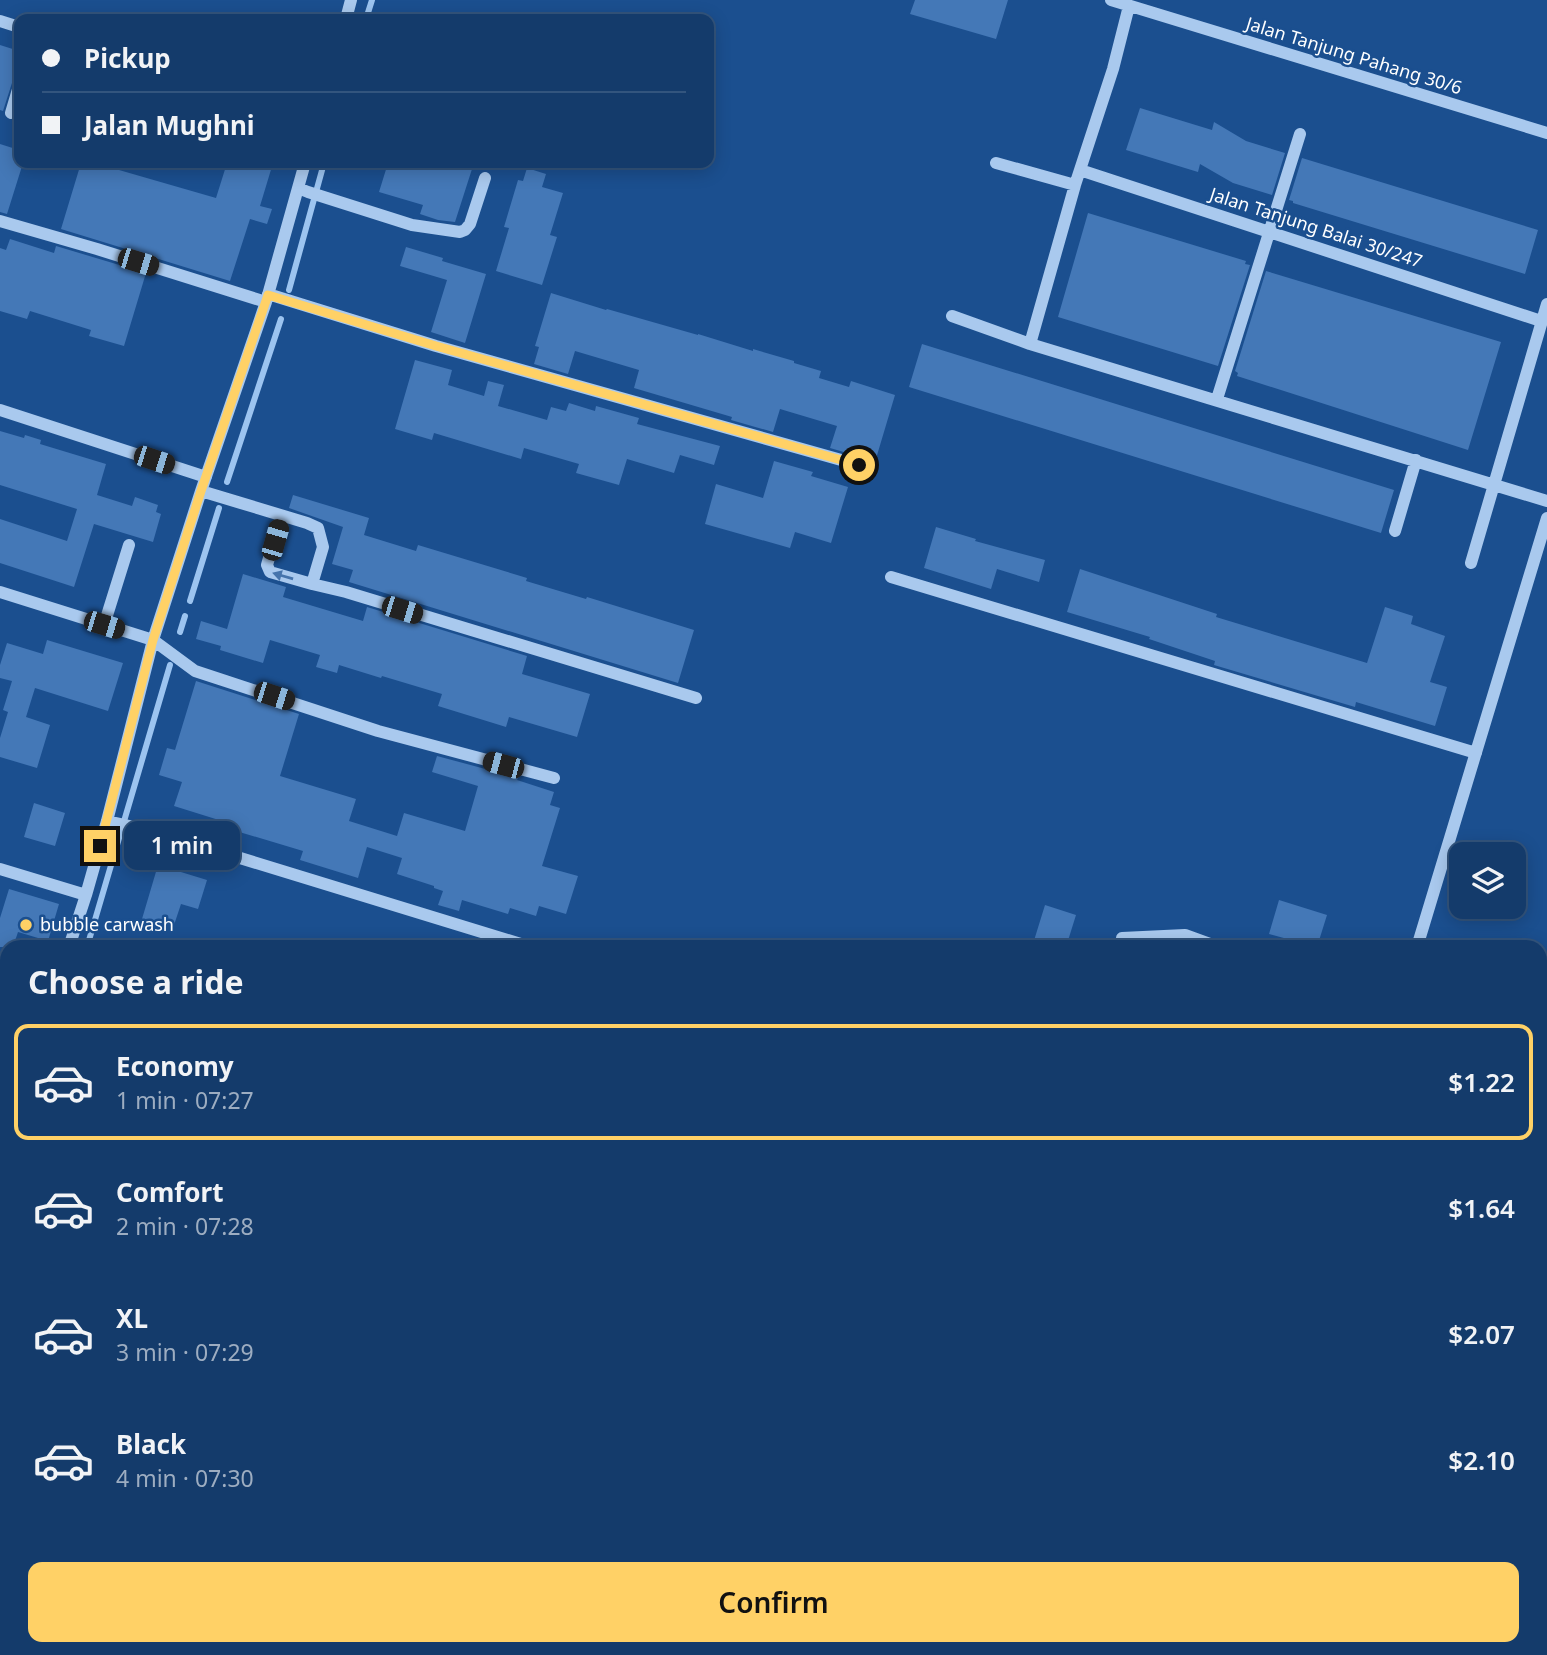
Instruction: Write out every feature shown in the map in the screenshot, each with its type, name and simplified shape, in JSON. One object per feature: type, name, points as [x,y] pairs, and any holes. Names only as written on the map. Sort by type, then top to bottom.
[{"type":"street","name":"Jalan Tanjung Pahang 30/6","points":[[1111,0],[1547,133]]},
{"type":"street","points":[[1030,344],[1075,185],[1113,69],[1129,6]]},
{"type":"street","points":[[11,113],[14,103]]},
{"type":"street","points":[[1217,399],[1300,134]]},
{"type":"street","points":[[996,163],[1075,185]]},
{"type":"street","points":[[71,940],[107,821],[153,640],[303,190],[305,168]]},
{"type":"street","name":"Jalan Tanjung Balai 30/247","points":[[1080,170],[1542,321]]},
{"type":"street","points":[[303,190],[412,225],[460,232],[470,224],[485,178]]},
{"type":"street","points":[[0,221],[859,465]]},
{"type":"street","points":[[1471,563],[1547,304]]},
{"type":"street","points":[[951,316],[1030,344],[1547,501]]},
{"type":"street","points":[[0,410],[206,477]]},
{"type":"street","points":[[1395,531],[1416,460]]},
{"type":"street","points":[[201,491],[318,528],[323,547],[312,584]]},
{"type":"street","points":[[281,516],[267,565],[270,572],[346,592],[696,698]]},
{"type":"street","points":[[1419,940],[1547,518]]},
{"type":"street","points":[[104,625],[129,545]]},
{"type":"street","points":[[891,577],[1476,753]]},
{"type":"street","points":[[0,592],[153,640],[195,671],[378,731],[554,778]]},
{"type":"street","points":[[107,821],[152,831],[508,940]]},
{"type":"street","points":[[0,869],[86,895]]},
{"type":"street","points":[[1122,938],[1185,935],[1199,940]]},
{"type":"building","points":[[915,0],[1008,0],[996,39],[910,14]]},
{"type":"building","points":[[0,45],[14,49],[14,77],[3,111],[0,110]]},
{"type":"building","points":[[1140,108],[1212,130],[1214,122],[1246,141],[1285,153],[1272,195],[1233,183],[1200,164],[1198,172],[1126,150]]},
{"type":"building","points":[[0,144],[14,148],[14,168],[21,168],[7,214],[0,212]]},
{"type":"building","points":[[1302,158],[1538,230],[1525,274],[1293,203],[1289,200]]},
{"type":"building","points":[[79,168],[120,168],[119,170],[216,198],[225,168],[271,168],[260,206],[272,209],[267,224],[250,219],[230,281],[61,229]]},
{"type":"building","points":[[386,168],[472,169],[455,222],[420,214],[423,205],[379,192]]},
{"type":"building","points":[[527,168],[546,174],[542,187],[563,193],[550,235],[557,237],[542,285],[496,271],[509,228],[504,227],[518,180],[523,181]]},
{"type":"building","points":[[1088,213],[1246,261],[1245,264],[1250,265],[1218,366],[1058,317]]},
{"type":"building","points":[[10,239],[54,253],[56,246],[146,273],[124,346],[89,336],[91,330],[30,311],[27,319],[0,311],[0,248],[6,250]]},
{"type":"building","points":[[406,247],[486,274],[465,343],[431,332],[447,280],[400,266]]},
{"type":"building","points":[[1266,271],[1501,342],[1468,450],[1237,376],[1235,371]]},
{"type":"building","points":[[551,293],[794,361],[821,371],[819,378],[849,387],[851,381],[895,395],[875,462],[830,448],[837,426],[780,409],[773,432],[634,388],[639,370],[575,351],[568,374],[534,364],[539,347],[535,346]]},
{"type":"building","points":[[922,344],[1394,490],[1381,533],[909,387]]},
{"type":"building","points":[[415,360],[452,370],[448,385],[484,396],[488,381],[504,385],[498,406],[547,420],[551,407],[566,411],[569,403],[595,411],[596,406],[639,418],[637,424],[720,446],[714,465],[680,455],[674,473],[627,459],[619,485],[576,473],[579,464],[524,448],[521,459],[434,433],[432,440],[395,429]]},
{"type":"building","points":[[0,431],[24,438],[25,435],[41,440],[40,444],[106,464],[97,495],[132,506],[135,497],[158,505],[156,512],[161,514],[153,542],[94,524],[74,587],[0,563],[0,519],[67,541],[77,509],[0,485]]},
{"type":"building","points":[[774,461],[813,472],[811,476],[848,487],[831,543],[795,532],[790,548],[705,524],[716,484],[763,498]]},
{"type":"building","points":[[293,495],[369,518],[364,535],[416,551],[418,545],[527,578],[526,581],[694,630],[678,683],[349,582],[353,570],[332,564],[343,527],[289,508]]},
{"type":"building","points":[[936,527],[1045,560],[1039,582],[997,569],[991,589],[924,568]]},
{"type":"building","points":[[1080,569],[1217,614],[1216,617],[1367,663],[1385,607],[1413,616],[1411,624],[1445,636],[1430,682],[1447,687],[1435,726],[1356,702],[1355,707],[1214,665],[1215,661],[1149,639],[1150,637],[1067,612]]},
{"type":"building","points":[[243,574],[286,587],[283,597],[363,621],[367,607],[527,656],[522,674],[590,694],[577,737],[509,717],[506,727],[438,706],[442,694],[339,665],[337,673],[316,667],[320,655],[270,640],[263,663],[220,650],[221,646],[196,639],[201,621],[227,629]]},
{"type":"building","points":[[47,640],[123,663],[108,711],[35,688],[26,717],[50,725],[37,768],[0,757],[0,738],[8,712],[3,710],[12,681],[0,678],[0,665],[7,643],[43,654]]},
{"type":"building","points":[[196,681],[299,714],[280,776],[356,799],[349,821],[397,836],[404,813],[465,831],[478,786],[432,772],[437,756],[518,778],[517,780],[554,792],[550,805],[560,808],[542,866],[578,876],[566,914],[539,906],[536,916],[510,908],[508,914],[462,900],[459,911],[438,905],[443,891],[397,874],[402,858],[367,847],[358,878],[300,860],[303,851],[236,831],[238,826],[174,806],[182,782],[159,775],[167,748],[175,750]]},
{"type":"building","points":[[34,803],[65,813],[55,846],[24,837]]},
{"type":"building","points":[[158,865],[207,880],[198,909],[181,904],[173,928],[142,919]]},
{"type":"building","name":"bubble carwash","points":[[9,889],[59,904],[48,940],[18,932],[15,940],[0,940],[0,918]]},
{"type":"building","points":[[1279,900],[1327,915],[1319,940],[1291,940],[1269,934]]},
{"type":"building","points":[[1045,905],[1076,915],[1068,940],[1034,940]]},
{"type":"waterway","points":[[368,14],[372,0]]},
{"type":"waterway","points":[[289,290],[323,168]]},
{"type":"waterway","points":[[227,482],[281,319]]},
{"type":"waterway","points":[[190,601],[219,508]]},
{"type":"waterway","points":[[180,632],[185,616]]},
{"type":"waterway","points":[[89,940],[170,665]]},
{"type":"place","name":"bubble carwash","points":[[26,925]]},
{"type":"route","points":[[100,846],[153,640],[268,295],[564,383],[859,465]]}]
